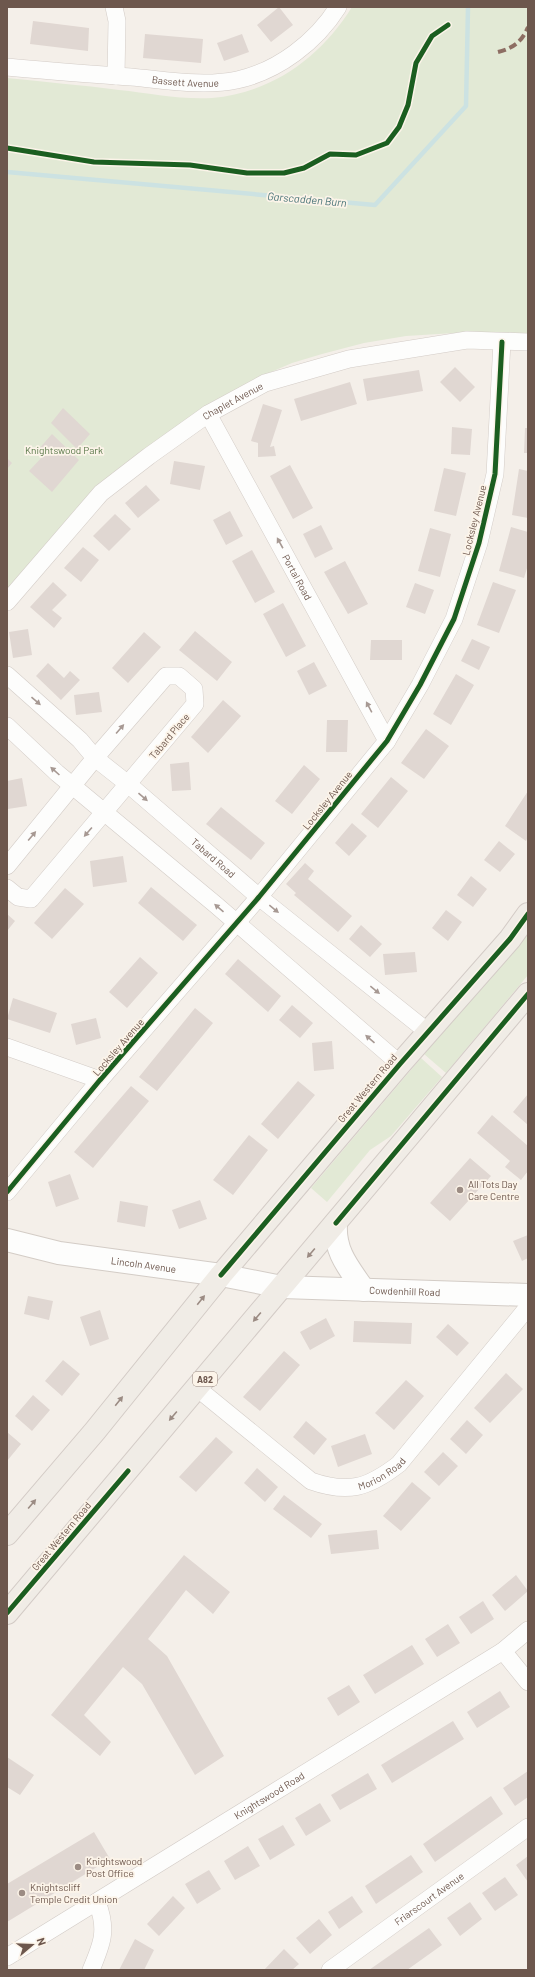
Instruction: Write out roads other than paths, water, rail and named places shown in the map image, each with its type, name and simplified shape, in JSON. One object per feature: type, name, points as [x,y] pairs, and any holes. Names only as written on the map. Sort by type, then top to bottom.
[{"type":"main road","name":"Great Western Road","points":[[7,1534],[95,1431],[221,1275],[400,1064],[510,939],[528,914]]},
{"type":"main road","name":"Great Western Road","points":[[7,1613],[528,994]]},
{"type":"street","points":[[114,7],[117,21],[116,76]]},
{"type":"street","name":"Bassett Avenue","points":[[7,67],[196,83],[236,80],[257,74],[287,59],[317,34],[338,7]]},
{"type":"street","name":"Chaplet Avenue","points":[[7,602],[101,493],[149,456],[208,414],[265,383],[348,359],[467,340],[528,342]]},
{"type":"street","name":"Locksley Avenue","points":[[7,1192],[100,1080],[259,897],[387,741],[420,685],[454,619],[479,543],[495,474],[502,342]]},
{"type":"street","name":"Portal Road","points":[[208,414],[387,741]]},
{"type":"street","name":"Tabard Road","points":[[7,675],[80,740],[95,758],[128,784],[259,897],[428,1032]]},
{"type":"street","name":"Tabard Place","points":[[7,866],[95,758],[166,676],[179,676],[194,689],[195,704],[105,813],[31,899],[18,897],[7,888]]},
{"type":"street","points":[[7,726],[73,786],[400,1064]]},
{"type":"street","points":[[7,1047],[100,1080]]},
{"type":"street","points":[[336,1223],[335,1238],[338,1249],[364,1290]]},
{"type":"street","name":"Lincoln Avenue","points":[[7,1240],[59,1253],[221,1275],[282,1287]]},
{"type":"street","name":"Cowdenhill Road","points":[[282,1287],[528,1295]]},
{"type":"street","name":"Morion Road","points":[[197,1388],[311,1481],[329,1487],[346,1489],[364,1486],[382,1477],[399,1464],[528,1307]]},
{"type":"street","name":"Knightswood Road","points":[[7,1957],[504,1651],[528,1630]]},
{"type":"street","points":[[504,1651],[528,1682]]},
{"type":"street","name":"Friarscourt Avenue","points":[[330,1970],[528,1827]]},
{"type":"street","points":[[91,1970],[103,1940],[104,1926],[97,1902]]},
{"type":"waterway","name":"Garscadden Burn","points":[[7,172],[375,205],[466,106],[468,7]]},
{"type":"place","name":"All Tots Day Care Centre","points":[[460,1190]]},
{"type":"place","name":"Knightswood Post Office","points":[[78,1867]]},
{"type":"place","name":"Knightscliff Temple Credit Union","points":[[22,1893]]},
{"type":"park label","name":"Knightswood Park","points":[[64,450]]}]
